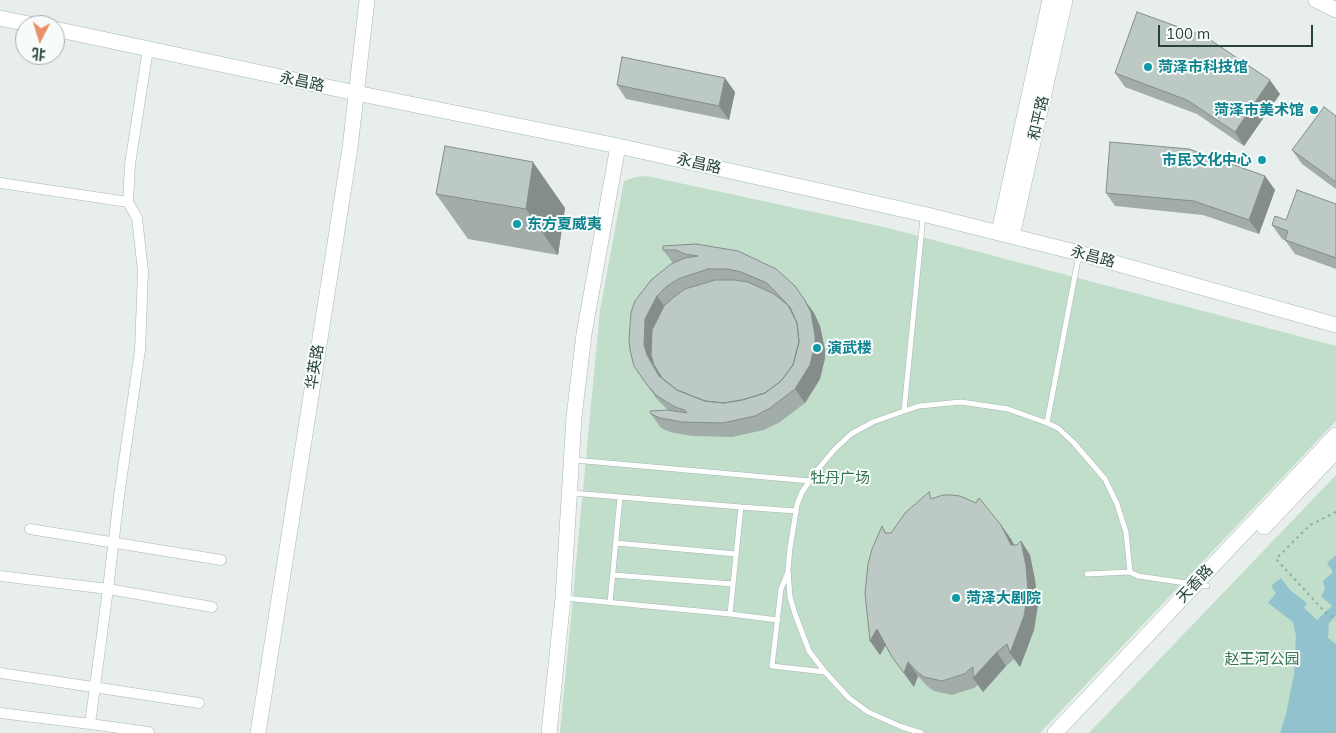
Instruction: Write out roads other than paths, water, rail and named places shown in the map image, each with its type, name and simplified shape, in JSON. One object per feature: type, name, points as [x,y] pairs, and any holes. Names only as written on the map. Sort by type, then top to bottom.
[{"type":"main road","name":"华英路","points":[[258,733],[350,148],[367,0]]},
{"type":"main road","name":"和平路","points":[[1005,234],[1050,0]]},
{"type":"main road","name":"和平路","points":[[1005,234],[1065,0]]},
{"type":"main road","points":[[1316,0],[1336,10]]},
{"type":"main road","points":[[0,18],[15,21]]},
{"type":"main road","name":"永昌路","points":[[65,31],[356,94],[618,146],[923,214],[1080,253],[1336,325]]},
{"type":"main road","points":[[550,733],[563,598],[574,417],[584,334],[618,146]]},
{"type":"main road","name":"天香路","points":[[1068,733],[1336,435]]},
{"type":"main road","name":"天香路","points":[[1054,733],[1336,450]]},
{"type":"street","points":[[90,724],[140,350],[143,270],[137,218],[128,202],[130,164],[148,49]]},
{"type":"street","points":[[0,183],[128,202]]},
{"type":"street","points":[[30,529],[221,560]]},
{"type":"street","points":[[0,576],[108,589],[212,607]]},
{"type":"street","points":[[0,673],[199,703]]},
{"type":"street","points":[[0,714],[148,732]]},
{"type":"lane","points":[[904,411],[923,214]]},
{"type":"lane","points":[[1047,422],[1080,253]]},
{"type":"lane","points":[[921,733],[868,712],[850,698],[825,672],[809,651],[790,597],[788,570],[790,548],[796,511],[802,492],[834,450],[851,434],[873,422],[919,406],[961,402],[1008,409],[1047,422],[1058,428],[1074,442],[1105,479],[1118,504],[1126,532],[1130,572]]},
{"type":"lane","points":[[572,460],[810,481]]},
{"type":"lane","points":[[570,492],[796,511]]},
{"type":"lane","points":[[610,602],[620,497]]},
{"type":"lane","points":[[730,614],[741,507]]},
{"type":"lane","points":[[616,544],[736,554]]},
{"type":"lane","points":[[788,570],[781,589],[772,666],[825,672]]},
{"type":"lane","points":[[1087,574],[1130,572],[1138,576],[1201,585]]},
{"type":"lane","points":[[613,575],[733,584]]},
{"type":"lane","points":[[563,598],[778,620]]},
{"type":"water","points":[[1336,555],[1336,616],[1329,623],[1328,638],[1336,644],[1336,733],[1280,733],[1294,674],[1296,636],[1293,622],[1268,603],[1276,593],[1271,586],[1281,578],[1290,590],[1307,603],[1304,608],[1317,620],[1332,606],[1321,596],[1325,589],[1323,581],[1333,572],[1327,563]]},
{"type":"place","name":"菏泽市科技馆","points":[[1148,67]]},
{"type":"place","name":"菏泽市美术馆","points":[[1314,110]]},
{"type":"place","name":"市民文化中心","points":[[1262,160]]},
{"type":"place","name":"东方夏威夷","points":[[517,224]]},
{"type":"place","name":"演武楼","points":[[817,348]]},
{"type":"place","name":"菏泽大剧院","points":[[956,598]]},
{"type":"park label","name":"牡丹广场","points":[[840,478]]},
{"type":"park label","name":"赵王河公园","points":[[1262,659]]}]
